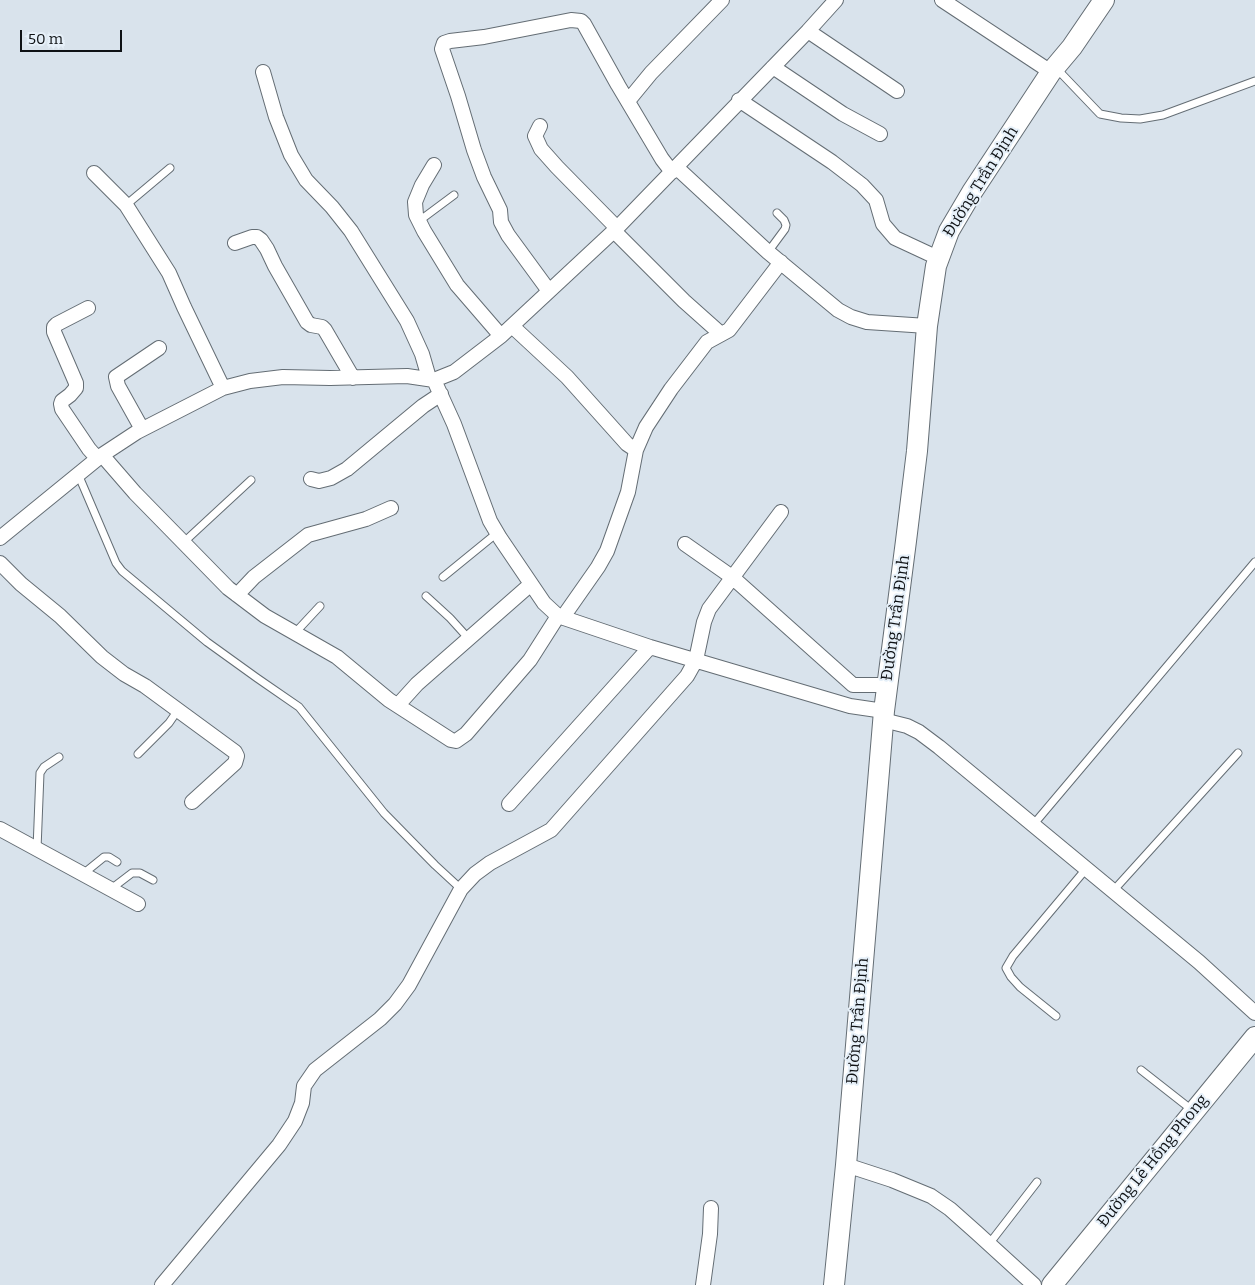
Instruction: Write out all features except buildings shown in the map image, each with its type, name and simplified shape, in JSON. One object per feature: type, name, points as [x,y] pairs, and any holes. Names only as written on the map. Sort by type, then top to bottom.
[{"type":"main road","name":"Đường Trần Định","points":[[834,1285],[887,685],[917,450],[927,326],[938,258],[958,214],[1053,69],[1072,47],[1104,0]]},
{"type":"main road","name":"Đường Lê Hồng Phong","points":[[1052,1285],[1255,1037]]},
{"type":"street","points":[[628,101],[651,73],[722,0]]},
{"type":"street","points":[[0,538],[99,456],[142,429],[224,388],[250,381],[283,377],[353,378],[407,376],[431,379],[454,372],[501,336],[615,230],[836,0]]},
{"type":"street","points":[[942,0],[1053,69]]},
{"type":"street","points":[[549,291],[508,235],[501,222],[500,210],[484,177],[474,150],[442,45],[450,41],[484,37],[571,20],[581,21],[584,24],[662,159],[768,252],[838,310],[851,317],[867,322],[927,326]]},
{"type":"street","points":[[808,31],[897,91]]},
{"type":"street","points":[[773,67],[843,114],[880,134]]},
{"type":"street","points":[[263,72],[276,116],[291,156],[306,180],[332,207],[351,231],[407,321],[431,379],[454,424],[490,521],[544,603],[560,616],[650,647],[884,715],[919,732],[1199,962],[1255,1013]]},
{"type":"street","points":[[739,100],[832,162],[862,185],[876,200],[883,224],[895,238],[938,258]]},
{"type":"street","points":[[540,126],[535,136],[549,158],[684,301],[721,334]]},
{"type":"street","points":[[434,165],[422,185],[415,202],[419,221],[457,285],[501,336]]},
{"type":"street","points":[[94,173],[126,205],[169,273],[224,388]]},
{"type":"street","points":[[235,243],[252,237],[257,237],[261,240],[268,249],[275,266],[307,322],[311,325],[322,327],[325,330],[353,378]]},
{"type":"street","points":[[88,308],[57,324],[54,327],[54,332],[76,383],[76,388],[62,400],[62,409],[89,449],[99,456],[212,572],[237,595],[264,616],[337,658],[376,689],[447,739],[456,741],[530,660],[560,616],[598,567],[607,551],[628,492],[636,450],[642,434],[671,389],[707,342],[729,330],[781,262]]},
{"type":"street","points":[[512,326],[567,377],[627,444],[636,450]]},
{"type":"street","points":[[142,429],[118,386],[116,377],[159,348]]},
{"type":"street","points":[[311,479],[319,481],[331,478],[347,469],[440,394]]},
{"type":"street","points":[[237,595],[254,578],[308,534],[366,519],[391,508]]},
{"type":"street","points":[[162,1285],[279,1145],[296,1121],[302,1103],[304,1086],[315,1070],[380,1019],[395,1004],[409,985],[461,889],[475,874],[490,863],[551,830],[688,676],[696,660],[704,622],[709,609],[781,512]]},
{"type":"street","points":[[685,544],[732,577],[853,685],[887,685]]},
{"type":"street","points":[[0,563],[21,584],[60,616],[102,657],[226,745],[237,756],[236,763],[192,802]]},
{"type":"street","points":[[398,705],[418,684],[531,584]]},
{"type":"street","points":[[509,804],[650,647]]},
{"type":"street","points":[[0,829],[138,904]]},
{"type":"street","points":[[846,1166],[892,1180],[930,1196],[950,1209],[1034,1285]]},
{"type":"street","points":[[703,1285],[710,1234],[711,1208]]},
{"type":"lane","points":[[1053,69],[1100,114],[1121,118],[1140,119],[1163,115],[1255,80]]},
{"type":"lane","points":[[126,205],[170,168]]},
{"type":"lane","points":[[419,221],[454,194]]},
{"type":"lane","points":[[768,252],[786,225],[777,212]]},
{"type":"lane","points":[[78,473],[116,562],[122,571],[207,642],[299,707],[384,813],[461,889]]},
{"type":"lane","points":[[184,542],[251,480]]},
{"type":"lane","points":[[443,577],[497,533]]},
{"type":"lane","points":[[1034,825],[1255,562]]},
{"type":"lane","points":[[426,596],[469,639]]},
{"type":"lane","points":[[294,634],[320,606]]},
{"type":"lane","points":[[138,754],[169,723],[178,710]]},
{"type":"lane","points":[[1113,891],[1238,754]]},
{"type":"lane","points":[[36,849],[40,773],[59,757]]},
{"type":"lane","points":[[82,875],[104,857],[109,857],[117,862]]},
{"type":"lane","points":[[1056,1016],[1020,987],[1006,968],[1013,956],[1086,869]]},
{"type":"lane","points":[[111,889],[128,874],[135,872],[153,880]]},
{"type":"lane","points":[[1141,1070],[1194,1112]]},
{"type":"lane","points":[[989,1244],[1037,1182]]}]
